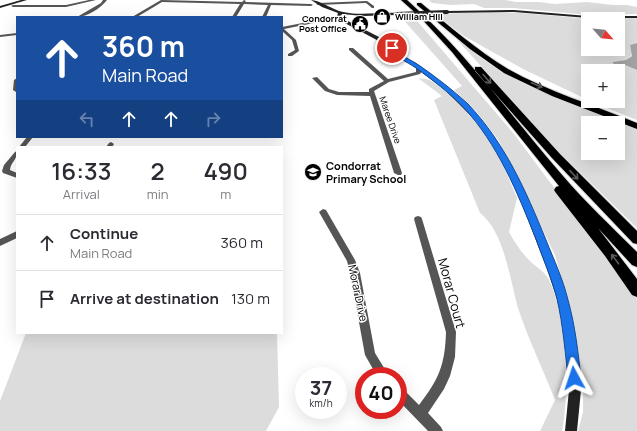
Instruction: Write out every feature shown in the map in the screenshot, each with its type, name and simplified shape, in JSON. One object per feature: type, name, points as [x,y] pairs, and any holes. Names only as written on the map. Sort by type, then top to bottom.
[{"type":"highway","points":[[404,0],[436,31],[560,180],[637,261]]},
{"type":"highway","points":[[413,0],[473,48],[507,71],[532,83],[637,126]]},
{"type":"highway","points":[[413,0],[456,44],[601,204],[637,239]]},
{"type":"highway","points":[[498,105],[535,160],[592,229],[625,272],[637,291]]},
{"type":"street","points":[[0,7],[25,0]]},
{"type":"street","points":[[13,6],[66,6],[94,0]]},
{"type":"street","points":[[81,16],[102,4],[106,0]]},
{"type":"street","points":[[313,0],[318,4],[340,14],[514,11],[588,17],[637,17]]},
{"type":"street","points":[[136,16],[158,2],[211,3]]},
{"type":"street","points":[[235,16],[244,2]]},
{"type":"street","points":[[153,6],[169,4],[244,2],[270,4],[283,2],[311,5]]},
{"type":"street","points":[[318,4],[367,2],[373,7]]},
{"type":"street","points":[[264,16],[270,4]]},
{"type":"street","points":[[340,14],[340,19],[377,38],[392,48],[397,55],[418,67],[447,89],[480,122],[499,149],[522,194],[552,269],[562,299],[571,341],[575,390],[571,431]]},
{"type":"street","points":[[283,29],[328,19]]},
{"type":"street","points":[[283,30],[294,40],[297,51],[290,55]]},
{"type":"street","points":[[0,36],[16,34]]},
{"type":"street","name":"Maree Drive","points":[[351,50],[387,81]]},
{"type":"street","points":[[414,75],[418,73],[418,67]]},
{"type":"street","name":"Maree Drive","points":[[398,173],[371,90],[387,81],[414,75],[432,77]]},
{"type":"street","points":[[315,78],[327,90],[339,94],[372,94]]},
{"type":"street","points":[[23,146],[29,138]]},
{"type":"street","points":[[16,154],[7,165],[6,171],[16,176]]},
{"type":"street","name":"Morar Drive","points":[[323,212],[351,260],[355,273],[370,355],[377,367]]},
{"type":"street","name":"Morar Court","points":[[418,219],[451,332],[452,350],[448,370],[438,390],[420,414]]},
{"type":"street","points":[[0,243],[16,235]]},
{"type":"street","points":[[407,401],[437,431]]},
{"type":"shaded area","points":[[429,0],[505,0],[555,4],[587,2],[637,7],[637,14],[625,14],[625,12],[581,12],[581,14],[513,8],[484,8],[474,4],[451,5],[432,3]]},
{"type":"shaded area","points":[[493,12],[581,18],[581,56],[625,56],[625,18],[637,18],[637,43],[630,45],[632,55],[626,60],[612,62],[614,64],[581,64],[581,97],[523,69],[464,36],[435,14]]},
{"type":"shaded area","points":[[412,15],[514,134],[549,181],[610,256],[637,299],[637,431],[578,431],[583,412],[583,392],[578,349],[570,308],[555,255],[499,141],[476,111],[454,90],[462,86],[400,16]]},
{"type":"shaded area","points":[[453,35],[485,61],[513,78],[530,87],[603,116],[581,116],[581,160],[625,160],[625,124],[637,129],[637,228],[549,142]]},
{"type":"shaded area","points":[[637,43],[637,70],[625,64],[614,64],[612,62],[626,60],[632,56],[630,45]]},
{"type":"shaded area","points":[[625,65],[637,70],[637,120],[607,108],[625,108]]},
{"type":"shaded area","points":[[418,78],[430,80],[448,93],[488,137],[500,158],[517,198],[509,232],[524,254],[548,278],[559,311],[565,353],[566,375],[566,396],[562,431],[540,431],[555,400],[522,320],[509,270],[500,244],[488,221],[480,213],[434,100],[442,96]]},
{"type":"shaded area","points":[[26,334],[277,334],[279,407],[266,431],[0,431],[0,401]]},
{"type":"place","name":"William Hill","points":[[382,17]]},
{"type":"place","name":"Condorrat Post Office","points":[[360,24]]},
{"type":"place","name":"Condorrat Primary School","points":[[313,172]]},
{"type":"route","points":[[392,48],[397,55],[418,67],[464,104],[480,122],[499,149],[522,194],[552,269],[562,299],[571,341],[574,378]]}]
